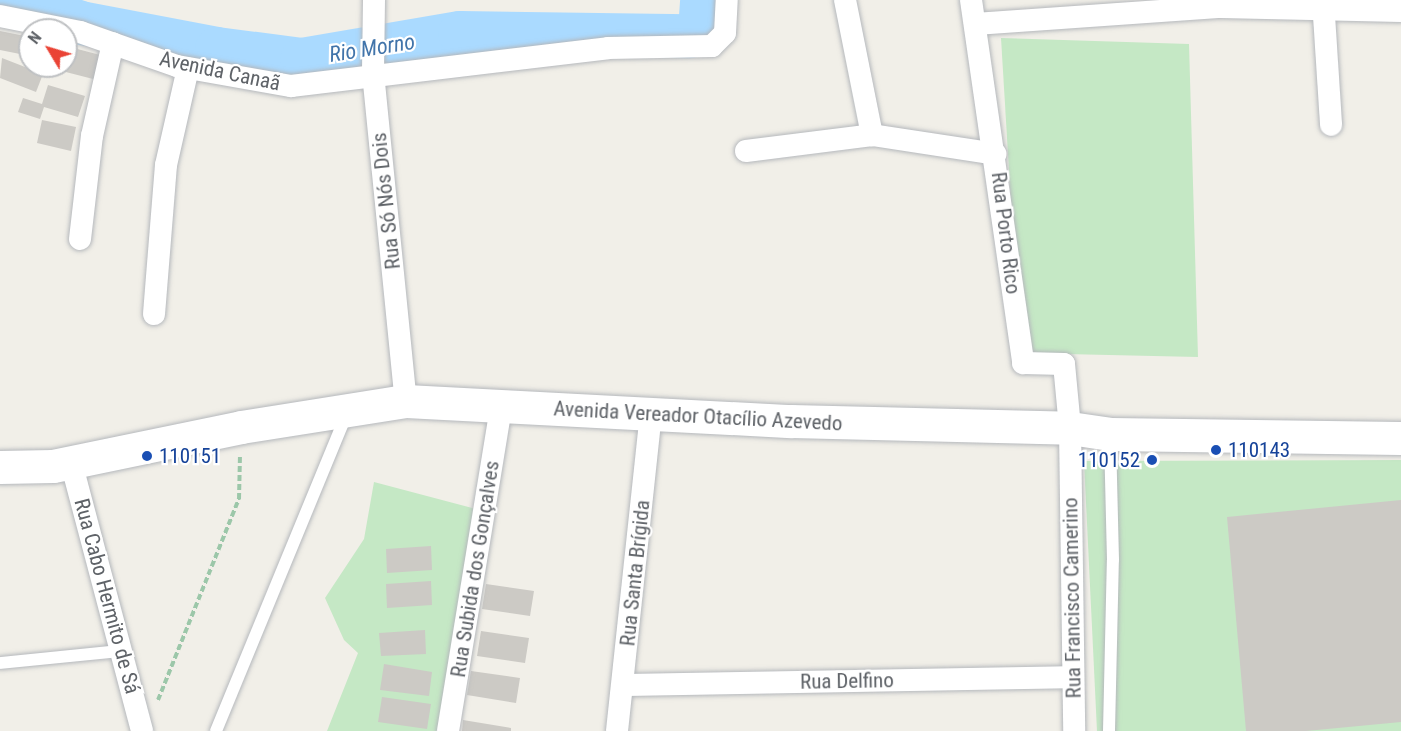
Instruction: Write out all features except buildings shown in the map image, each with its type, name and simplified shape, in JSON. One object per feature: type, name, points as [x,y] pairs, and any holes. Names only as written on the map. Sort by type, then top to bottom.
[{"type":"main road","name":"Avenida Vereador Otacílio Azevedo","points":[[0,467],[53,466],[349,407],[406,401],[651,415],[940,427],[1070,428],[1110,434],[1401,438]]},
{"type":"street","name":"Rua Só Nós Dois","points":[[374,0],[374,76],[406,401]]},
{"type":"street","name":"Avenida Canaã","points":[[0,16],[80,32],[188,68],[291,86],[586,50],[712,45],[725,33],[727,0]]},
{"type":"street","points":[[845,0],[872,135]]},
{"type":"street","name":"Rua Porto Rico","points":[[971,0],[996,154],[1023,363],[1064,364],[1070,428]]},
{"type":"street","points":[[975,24],[1216,4],[1323,5],[1401,11]]},
{"type":"street","points":[[1323,5],[1331,125]]},
{"type":"street","points":[[80,240],[92,136],[113,43]]},
{"type":"street","points":[[154,314],[166,165],[188,68]]},
{"type":"street","points":[[746,151],[872,135],[996,154]]},
{"type":"street","name":"Rua Subida dos Gonçalves","points":[[448,731],[501,406]]},
{"type":"street","name":"Rua Santa Brígida","points":[[617,731],[651,415]]},
{"type":"street","name":"Rua Francisco Camerino","points":[[1070,428],[1071,677],[1074,731]]},
{"type":"street","name":"Rua Cabo Hermito de Sá","points":[[71,462],[142,731]]},
{"type":"street","name":"Rua Delfino","points":[[623,685],[1071,677]]},
{"type":"lane","points":[[216,731],[349,407]]},
{"type":"lane","points":[[1109,731],[1113,560],[1110,434]]},
{"type":"lane","points":[[0,663],[121,651]]},
{"type":"path","points":[[154,709],[239,499],[241,427]]},
{"type":"green space","points":[[1001,38],[1189,44],[1198,357],[1020,353]]},
{"type":"green space","points":[[1401,460],[1401,731],[1097,731],[1084,461]]},
{"type":"green space","points":[[374,482],[476,509],[439,731],[327,731],[358,653],[344,640],[325,598],[364,539]]},
{"type":"waterway","name":"Rio Morno","points":[[18,0],[81,23],[217,49],[302,60],[460,33],[689,36],[700,31],[702,0]]},
{"type":"place","name":"110143","points":[[1216,450]]},
{"type":"place","name":"110151","points":[[147,456]]},
{"type":"place","name":"110152","points":[[1152,460]]}]
